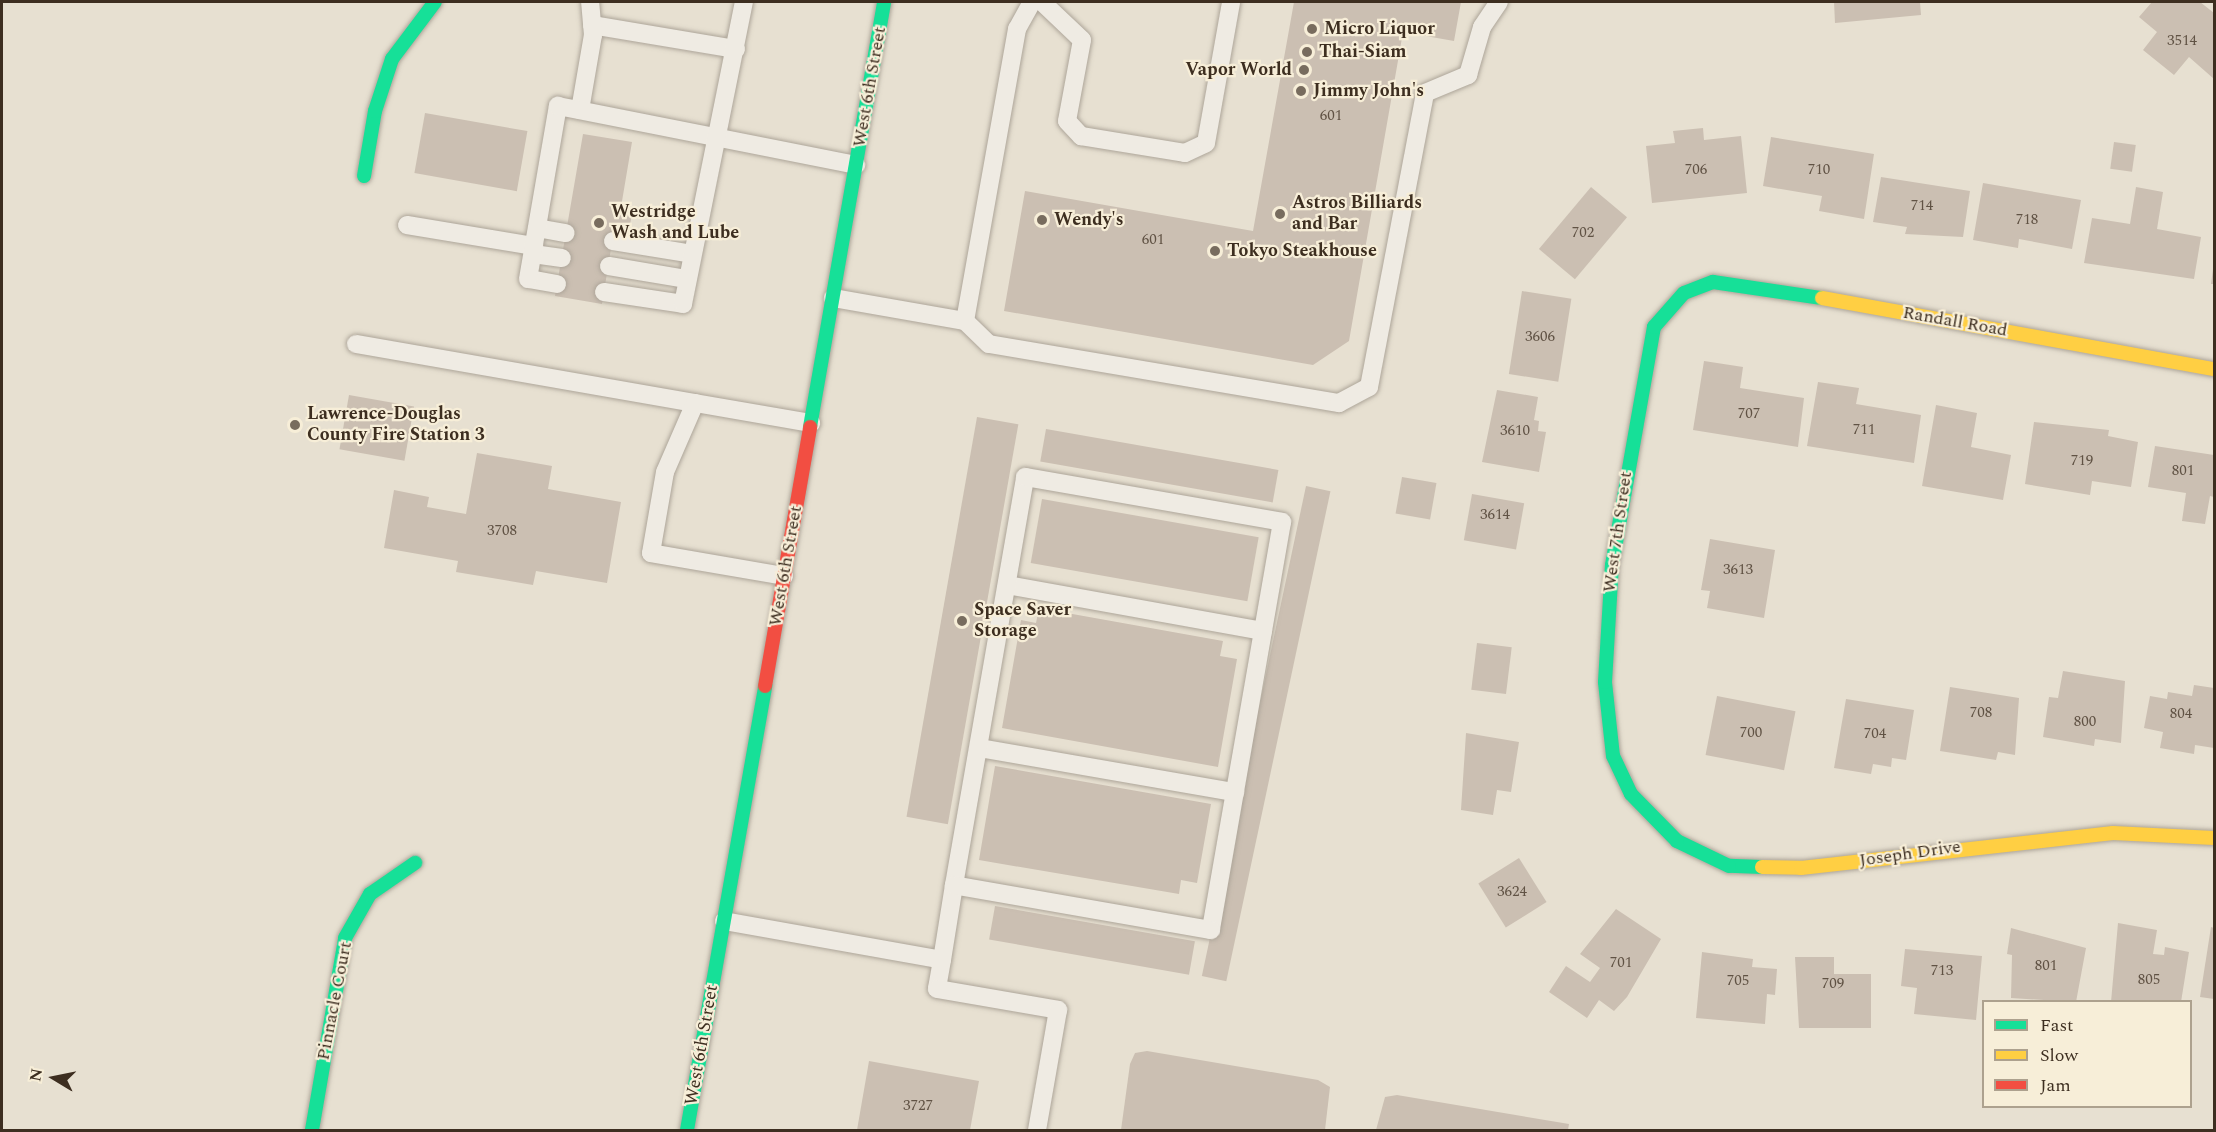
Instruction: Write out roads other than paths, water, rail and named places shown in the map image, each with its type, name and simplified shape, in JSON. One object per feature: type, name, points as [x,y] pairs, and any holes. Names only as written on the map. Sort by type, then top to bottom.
[{"type":"street","points":[[364,176],[375,111],[392,59],[435,2]]},
{"type":"street","name":"West 6th Street","points":[[687,1131],[884,2]]},
{"type":"street","name":"Randall Road","points":[[1696,287],[1750,285],[2214,369]]},
{"type":"street","name":"West 7th Street","points":[[1631,794],[1613,756],[1606,713],[1612,565],[1648,346],[1671,305],[1696,287]]},
{"type":"street","name":"Joseph Drive","points":[[1631,794],[1659,827],[1688,849],[1751,869],[1801,868],[2101,833],[2214,838]]},
{"type":"street","name":"Pinnacle Court","points":[[312,1131],[345,938],[370,894],[415,864]]},
{"type":"lane","points":[[580,110],[592,25],[590,2]]},
{"type":"lane","points":[[604,291],[683,304],[744,2]]},
{"type":"lane","points":[[965,321],[1017,29],[1032,2]]},
{"type":"lane","points":[[1042,2],[1082,40],[1067,121],[1081,136],[1185,153],[1206,143],[1231,2]]},
{"type":"lane","points":[[833,298],[965,321],[989,344],[1339,403],[1369,387],[1425,93],[1468,75],[1482,27],[1499,2]]},
{"type":"lane","points":[[592,25],[736,49]]},
{"type":"lane","points":[[557,284],[528,279],[558,106],[856,165]]},
{"type":"lane","points":[[407,225],[535,243],[562,258]]},
{"type":"lane","points":[[535,243],[566,233]]},
{"type":"lane","points":[[613,241],[692,254]]},
{"type":"lane","points":[[609,266],[687,279]]},
{"type":"lane","points":[[356,344],[811,423]]},
{"type":"lane","points":[[695,403],[665,472],[651,553],[784,576]]},
{"type":"lane","points":[[954,885],[1211,930],[1282,522],[1025,477],[954,885],[937,989],[1058,1010],[1037,1131]]},
{"type":"lane","points":[[1007,585],[1263,631]]},
{"type":"lane","points":[[979,748],[1234,792]]},
{"type":"lane","points":[[724,921],[942,960]]},
{"type":"place","name":"Micro Liquor","points":[[1312,29]]},
{"type":"place","name":"Thai-Siam","points":[[1307,52]]},
{"type":"place","name":"Vapor World","points":[[1304,70]]},
{"type":"place","name":"Jimmy John's","points":[[1301,91]]},
{"type":"place","name":"Astros Billiards and Bar","points":[[1280,214]]},
{"type":"place","name":"Wendy's","points":[[1042,220]]},
{"type":"place","name":"Westridge Wash and Lube","points":[[599,223]]},
{"type":"place","name":"Tokyo Steakhouse","points":[[1215,251]]},
{"type":"place","name":"Lawrence-Douglas County Fire Station 3","points":[[295,425]]},
{"type":"place","name":"Space Saver Storage","points":[[962,621]]}]
